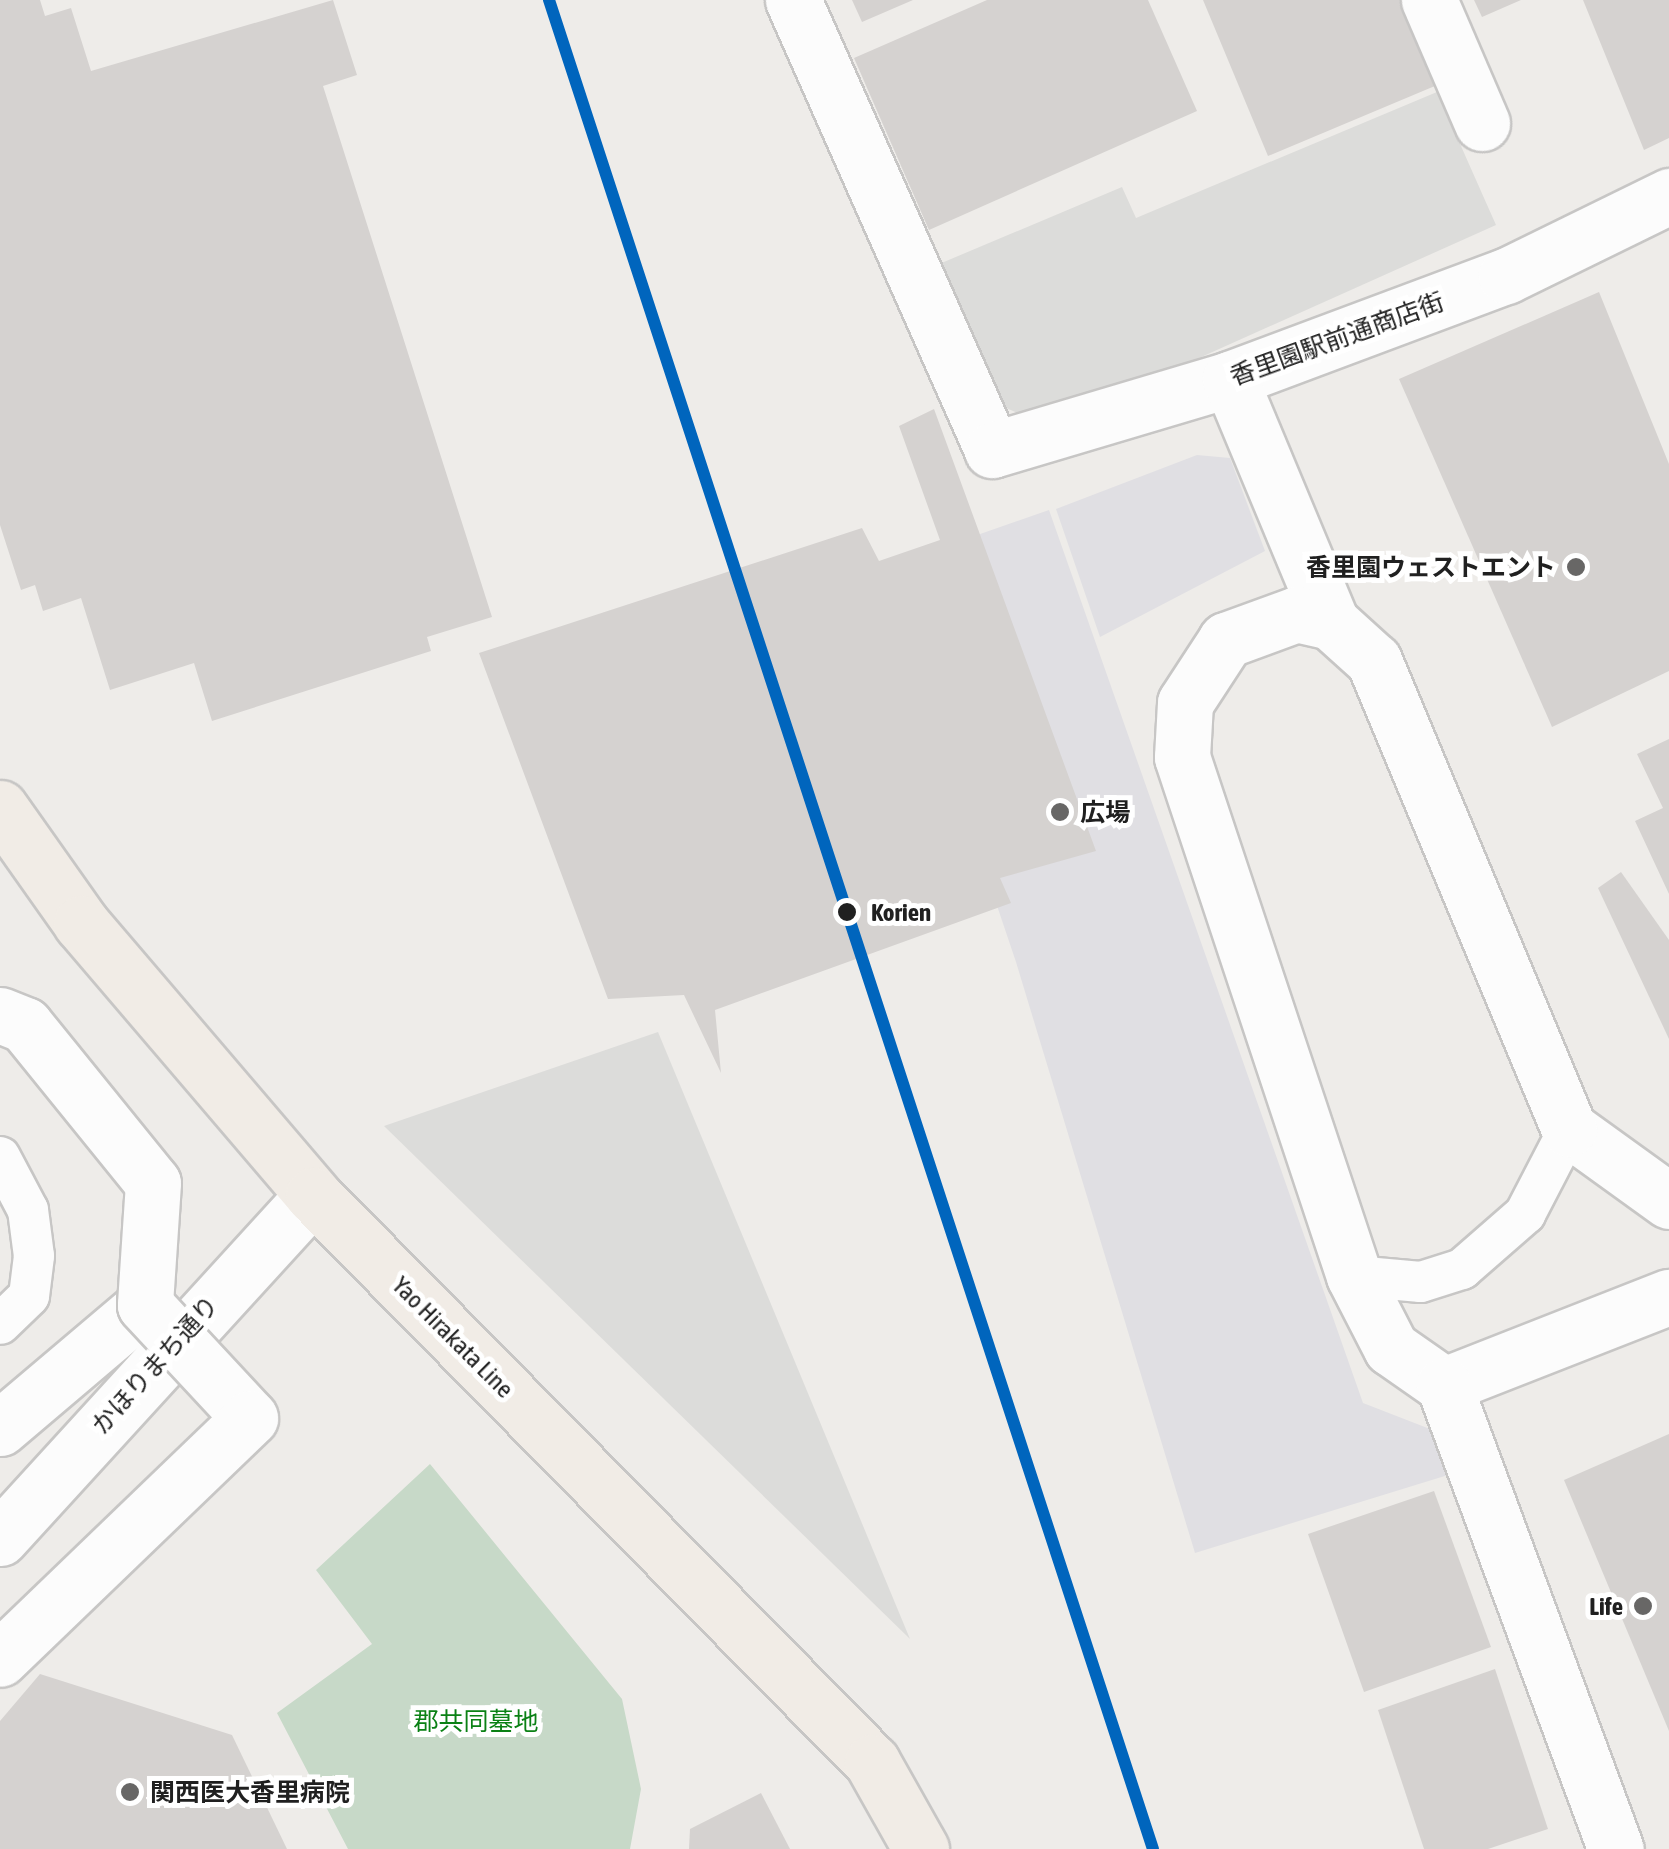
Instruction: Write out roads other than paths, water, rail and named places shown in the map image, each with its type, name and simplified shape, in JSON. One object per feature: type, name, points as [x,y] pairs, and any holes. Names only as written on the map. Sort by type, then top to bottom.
[{"type":"main road","name":"Yao Hirakata Line","points":[[0,808],[81,923],[313,1195],[872,1762],[921,1849]]},
{"type":"street","name":"香里園駅前通商店街","points":[[793,0],[992,450],[1230,379],[1506,276],[1669,196]]},
{"type":"street","points":[[1429,0],[1482,123]]},
{"type":"street","points":[[1230,379],[1331,622],[1387,684],[1568,1129],[1669,1202]]},
{"type":"street","points":[[1331,622],[1297,614],[1226,640],[1185,703],[1182,757],[1354,1276],[1391,1348],[1444,1384],[1616,1849]]},
{"type":"street","points":[[0,1015],[26,1025],[153,1183],[145,1305],[0,1428]]},
{"type":"street","name":"かほりまち通り","points":[[0,1538],[313,1195]]},
{"type":"street","points":[[1444,1384],[1669,1297]]},
{"type":"street","points":[[0,1659],[250,1418],[145,1305]]},
{"type":"lane","points":[[1354,1276],[1421,1282],[1462,1269],[1526,1214],[1568,1129]]},
{"type":"lane","points":[[0,1156],[28,1210],[34,1256],[29,1296],[0,1324]]},
{"type":"place","name":"香里園ウェストエント","points":[[1576,567]]},
{"type":"place","name":"広場","points":[[1060,812]]},
{"type":"place","name":"Korien","points":[[847,912]]},
{"type":"place","name":"Life","points":[[1643,1606]]},
{"type":"place","name":"関西医大香里病院","points":[[130,1792]]},
{"type":"park label","name":"郡共同墓地","points":[[476,1721]]}]
